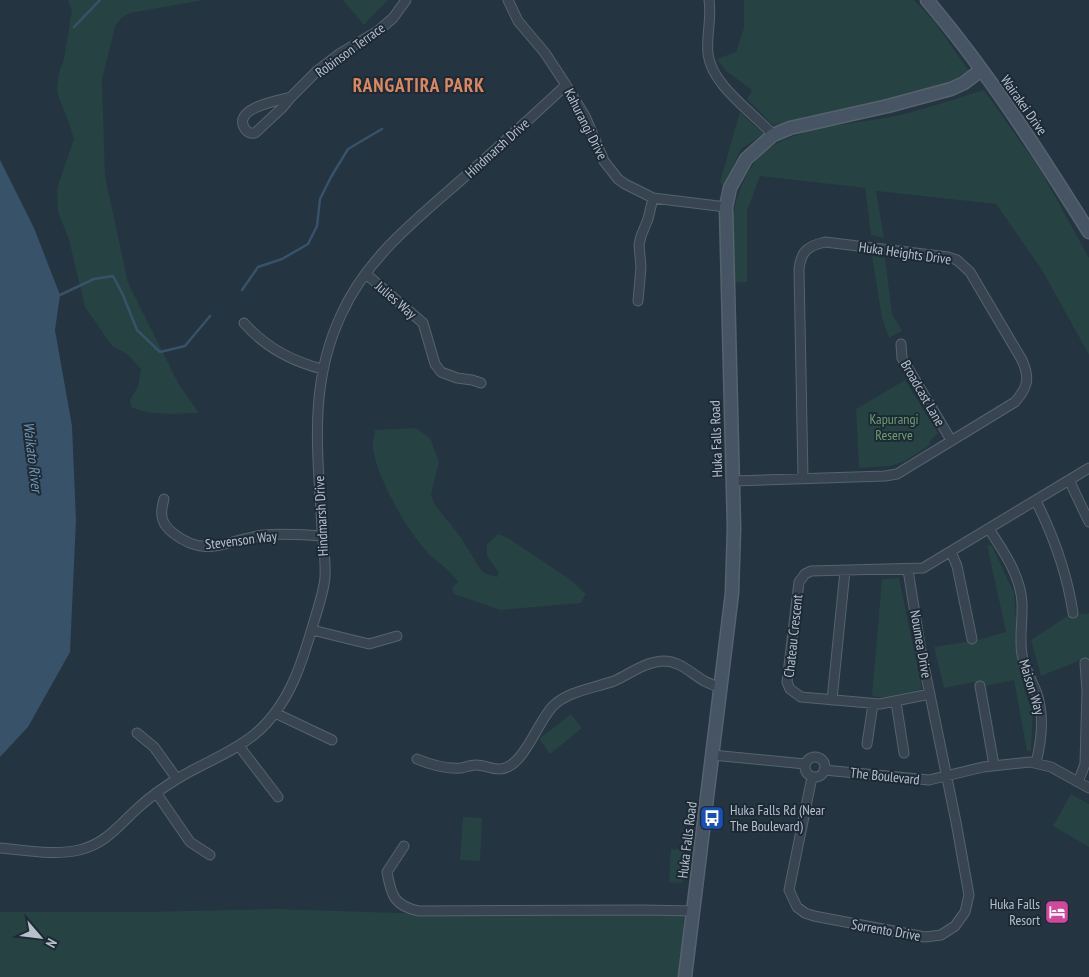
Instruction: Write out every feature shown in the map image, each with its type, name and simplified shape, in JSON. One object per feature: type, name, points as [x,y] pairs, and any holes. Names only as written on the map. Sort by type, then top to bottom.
[{"type":"street","name":"Robinson Terrace","points":[[291,97],[255,107],[244,119],[243,125],[246,131],[250,134],[255,133],[282,108],[318,70],[339,54],[378,31],[393,18],[406,0]]},
{"type":"street","name":"Kahurangi Drive","points":[[508,0],[518,21],[545,54],[585,116],[604,161],[612,173],[625,184],[653,198],[726,207]]},
{"type":"street","points":[[709,0],[707,42],[708,57],[713,68],[723,85],[774,135]]},
{"type":"street","name":"Wairakei Drive","points":[[927,0],[981,70],[1052,172],[1089,232]]},
{"type":"street","name":"Huka Falls Road","points":[[686,977],[732,593],[734,538],[726,207],[730,188],[746,159],[774,135],[790,128],[888,106],[951,89],[964,83],[981,70]]},
{"type":"street","name":"Hindmarsh Drive","points":[[0,848],[62,852],[79,850],[94,845],[108,837],[139,807],[177,779],[239,746],[257,733],[275,713],[288,693],[298,672],[312,630],[325,577],[317,428],[318,396],[322,369],[329,343],[341,315],[350,297],[366,274],[397,236],[566,85]]},
{"type":"street","points":[[638,301],[641,267],[639,245],[653,198]]},
{"type":"street","name":"Huka Heights Drive","points":[[732,481],[885,476],[897,474],[1015,402],[1023,393],[1027,372],[1022,360],[970,272],[957,260],[948,256],[825,242],[813,245],[806,251],[800,260],[799,269],[804,478]]},
{"type":"street","name":"Julies Way","points":[[366,274],[423,324],[435,364],[441,372],[457,378],[481,383]]},
{"type":"street","points":[[244,323],[259,339],[285,355],[309,366],[322,369]]},
{"type":"street","name":"Broadcast Lane","points":[[901,344],[902,358],[951,440]]},
{"type":"street","points":[[908,570],[923,568],[1089,468]]},
{"type":"street","points":[[1069,480],[1089,522]]},
{"type":"street","name":"Stevenson Way","points":[[164,499],[161,515],[166,528],[185,542],[196,546],[222,545],[265,535],[322,536]]},
{"type":"street","points":[[1036,501],[1057,549],[1070,592],[1073,613]]},
{"type":"street","name":"Maison Way","points":[[989,529],[1010,562],[1020,590],[1022,602],[1020,645],[1028,674],[1036,692],[1042,721],[1041,740],[1036,762]]},
{"type":"street","points":[[951,552],[957,566],[972,639]]},
{"type":"street","name":"Chateau Crescent","points":[[908,570],[811,571],[806,574],[799,582],[787,682],[790,690],[801,697],[873,704],[896,702],[930,694]]},
{"type":"street","name":"Noumea Drive","points":[[908,570],[921,651],[946,777]]},
{"type":"street","points":[[832,700],[845,571]]},
{"type":"street","points":[[312,630],[370,644],[398,636]]},
{"type":"street","points":[[417,759],[446,768],[476,765],[500,769],[512,765],[520,758],[544,718],[555,704],[567,697],[615,680],[651,662],[677,663],[701,680],[710,685],[720,687]]},
{"type":"street","points":[[1078,782],[1085,764],[1087,692],[1084,663]]},
{"type":"street","points":[[980,686],[994,766]]},
{"type":"street","points":[[896,702],[904,753]]},
{"type":"street","points":[[867,744],[873,704]]},
{"type":"street","points":[[275,713],[332,740]]},
{"type":"street","points":[[137,733],[154,747],[177,779]]},
{"type":"street","points":[[239,746],[278,797]]},
{"type":"street","name":"The Boulevard","points":[[712,755],[805,764],[810,759],[816,757],[822,761],[824,770],[929,780],[946,777]]},
{"type":"street","points":[[946,777],[994,766],[1036,762],[1051,767],[1089,788]]},
{"type":"street","points":[[805,764],[805,771],[813,778],[820,776],[824,770]]},
{"type":"street","name":"Sorrento Drive","points":[[813,778],[789,890],[797,907],[814,916],[925,937],[941,935],[955,926],[965,912],[969,895],[946,777]]},
{"type":"street","points":[[157,794],[190,842],[210,855]]},
{"type":"street","points":[[404,846],[386,872],[390,891],[394,899],[408,908],[428,911],[694,911]]},
{"type":"green space","points":[[68,0],[204,0],[130,13],[121,18],[115,27],[102,79],[105,176],[128,283],[178,383],[199,413],[155,413],[131,407],[130,400],[138,386],[141,369],[127,354],[112,346],[85,307],[69,240],[58,212],[57,188],[74,139],[58,95],[57,86],[59,72],[64,59],[72,10]]},
{"type":"green space","points":[[343,0],[388,0],[364,25]]},
{"type":"green space","points":[[744,0],[914,0],[934,21],[969,71],[938,88],[773,125],[747,99],[752,90],[726,71],[717,59],[736,52],[744,28]]},
{"type":"green space","points":[[984,90],[1040,169],[1089,258],[1089,355],[1042,270],[996,204],[876,191],[884,238],[871,235],[865,188],[760,176],[747,211],[747,282],[733,283],[732,237],[736,202],[747,174],[754,163],[768,149],[799,134],[904,114]]},
{"type":"green space","points":[[740,112],[764,134],[741,149],[724,186],[720,182]]},
{"type":"green space","points":[[872,256],[885,258],[892,314],[902,331],[889,338],[882,318]]},
{"type":"green space","name":"Kapurangi Reserve","points":[[905,380],[938,433],[930,441],[930,445],[905,461],[890,466],[859,468],[856,409]]},
{"type":"green space","points":[[416,428],[430,438],[439,462],[431,494],[435,505],[460,536],[484,573],[497,577],[499,573],[487,556],[487,544],[498,534],[508,538],[568,578],[586,594],[581,603],[500,610],[454,594],[452,588],[458,582],[451,573],[427,552],[410,531],[387,489],[373,449],[375,430]]},
{"type":"green space","points":[[987,545],[992,546],[1014,593],[1016,654],[1024,689],[1033,713],[1031,751],[1027,751],[1014,680],[976,688],[974,682],[944,688],[934,647],[978,640],[1006,632]]},
{"type":"green space","points":[[899,578],[922,689],[884,698],[872,696],[882,579]]},
{"type":"green space","points":[[1089,613],[1089,659],[1041,676],[1031,640],[1069,615]]},
{"type":"green space","points":[[571,714],[582,728],[550,754],[539,739]]},
{"type":"green space","points":[[1071,794],[1089,804],[1089,847],[1053,826]]},
{"type":"green space","points":[[463,817],[482,818],[480,861],[460,860]]},
{"type":"green space","points":[[671,849],[684,850],[682,883],[669,882]]},
{"type":"green space","points":[[276,909],[462,915],[684,916],[680,977],[0,977],[0,912],[145,912]]},
{"type":"water","name":"Waikato River","points":[[0,160],[34,228],[60,295],[55,330],[72,426],[76,520],[70,652],[28,727],[0,757]]},
{"type":"waterway","points":[[74,27],[100,0]]},
{"type":"waterway","points":[[242,290],[258,267],[282,259],[308,244],[317,226],[320,199],[348,149],[382,129]]},
{"type":"waterway","points":[[60,295],[94,279],[113,276],[137,330],[160,352],[185,346],[210,316]]},
{"type":"place","name":"Huka Falls Rd (Near The Boulevard)","points":[[712,818]]},
{"type":"place","name":"Huka Falls Resort","points":[[1057,912]]},
{"type":"district","name":"RANGATIRA PARK","points":[[419,85]]}]
